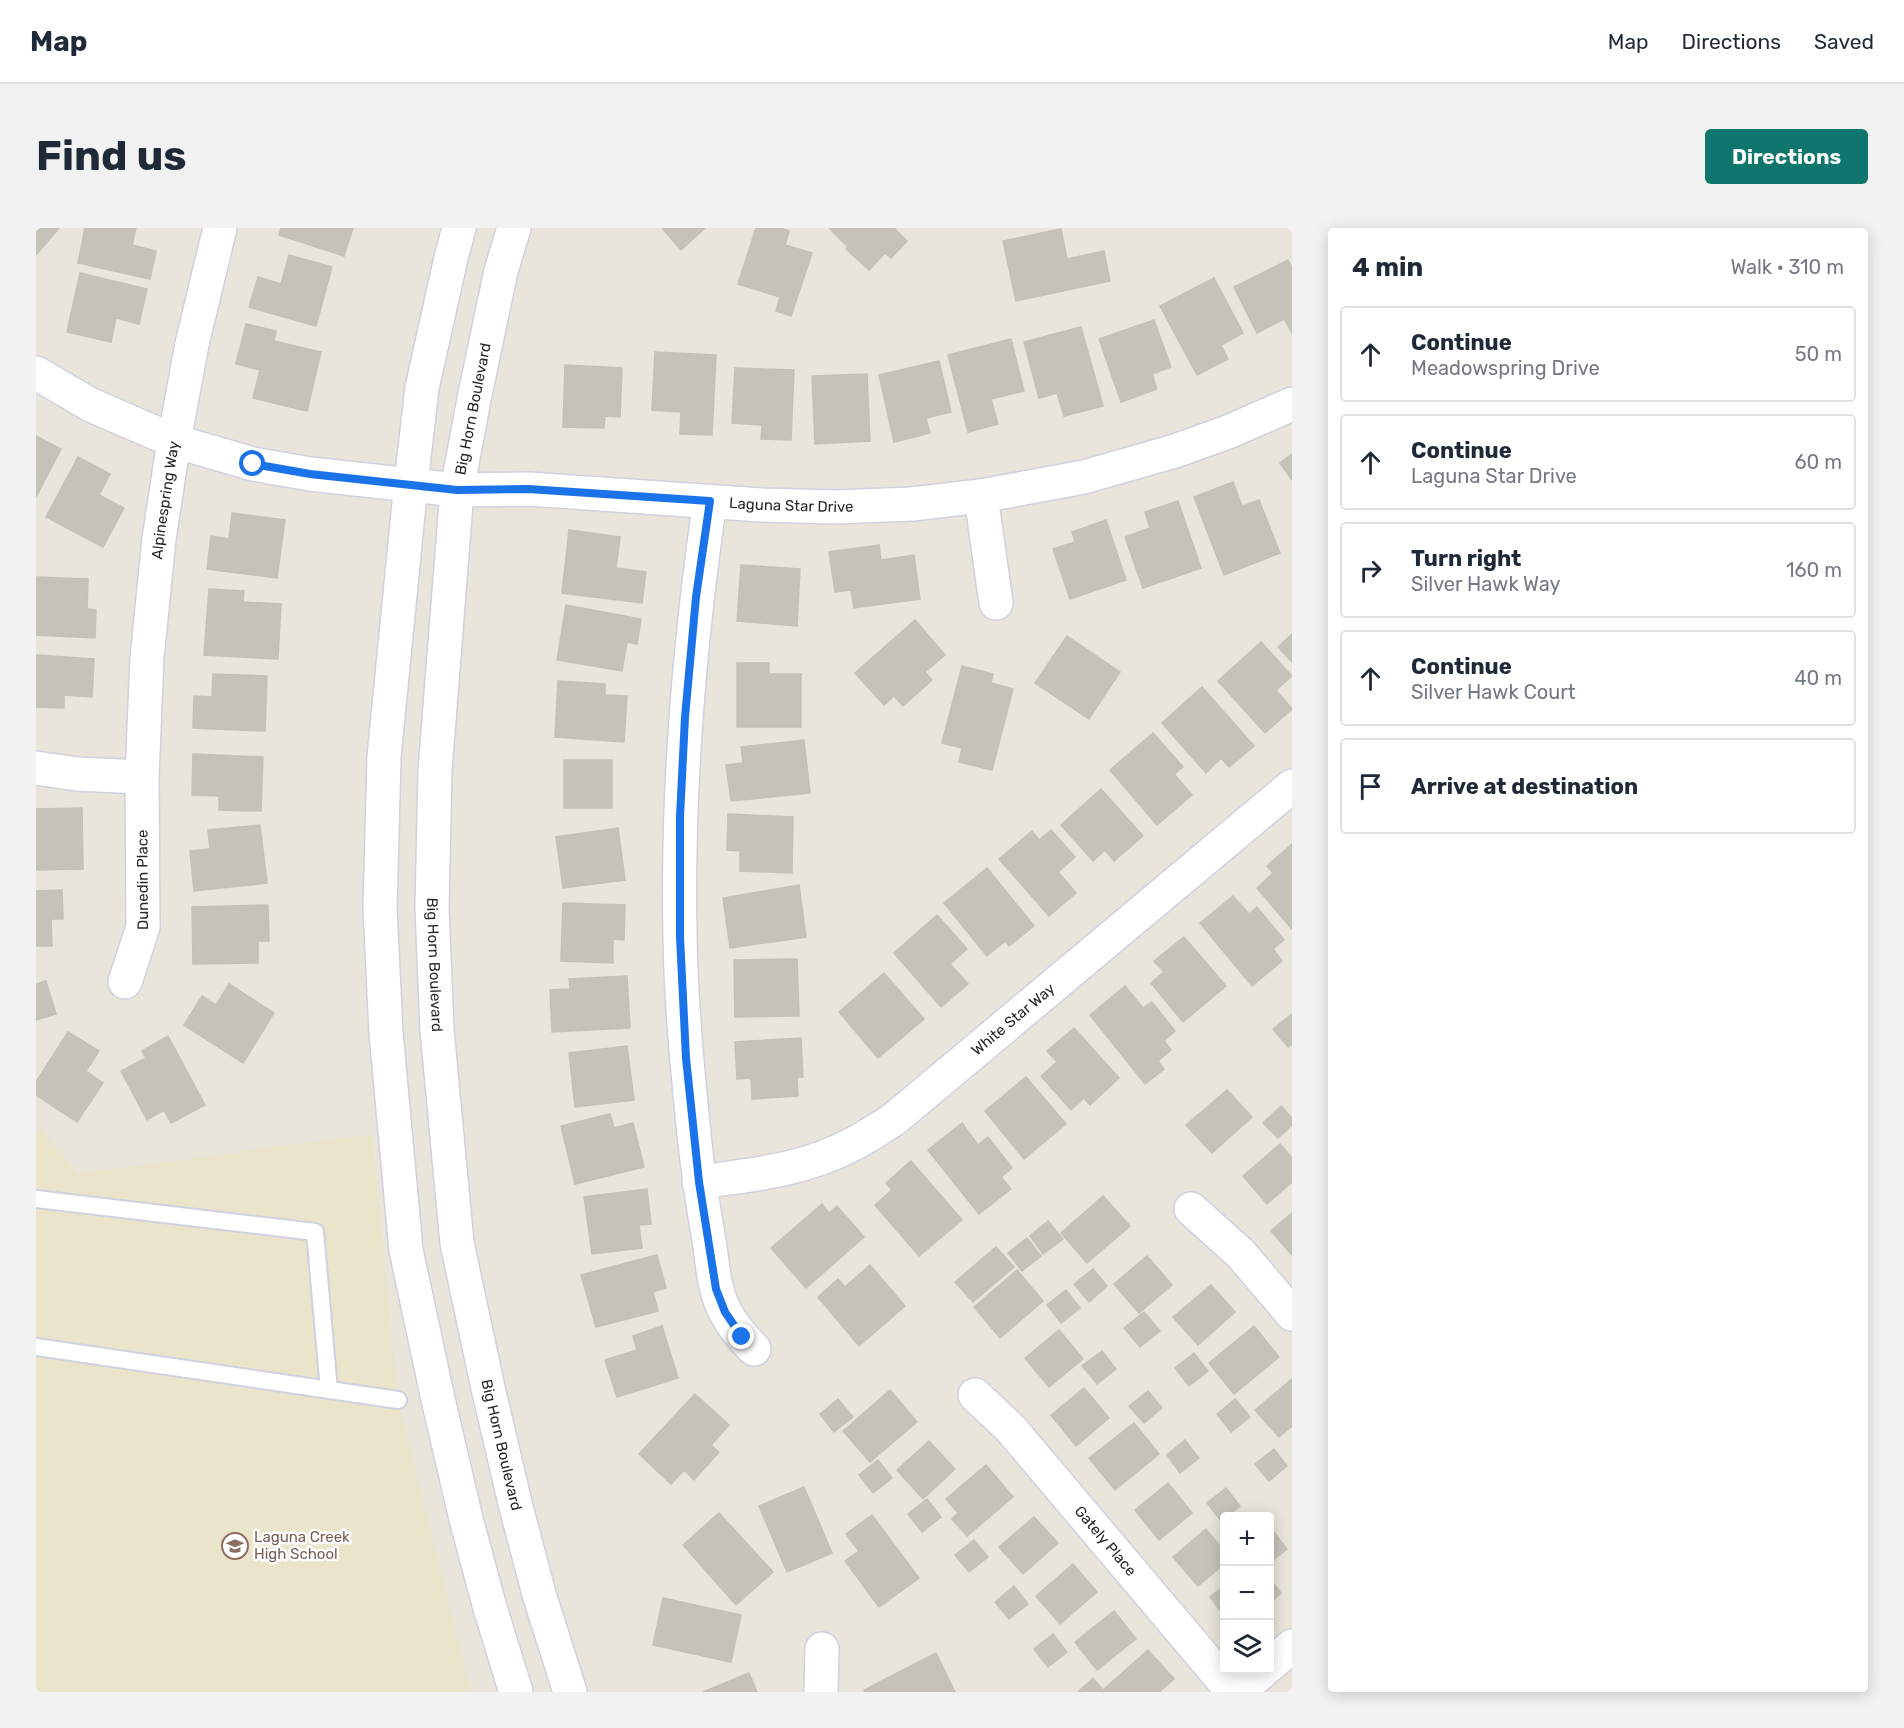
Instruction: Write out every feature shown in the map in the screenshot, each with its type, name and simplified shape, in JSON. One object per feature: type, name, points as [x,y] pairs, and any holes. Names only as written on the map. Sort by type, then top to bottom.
[{"type":"street","name":"Alpinespring Way","points":[[142,777],[147,658],[159,539],[192,344],[220,228]]},
{"type":"street","points":[[459,228],[422,388],[384,757],[380,909],[386,1033],[406,1250],[464,1508],[490,1608],[516,1692]]},
{"type":"street","name":"Big Horn Boulevard","points":[[514,228],[501,271],[457,490],[435,771],[432,909],[437,1030],[457,1243],[516,1507],[539,1594],[570,1692]]},
{"type":"street","name":"Laguna Star Drive","points":[[36,373],[91,405],[174,441],[253,464],[310,474],[411,483],[457,490],[528,489],[761,505],[836,507],[912,504],[981,496],[1084,477],[1175,451],[1228,432],[1292,404]]},
{"type":"street","points":[[981,496],[996,603]]},
{"type":"street","points":[[710,501],[696,597],[686,706],[680,817],[680,937],[686,1058],[699,1182],[716,1289],[725,1312],[742,1337],[754,1349]]},
{"type":"street","points":[[36,768],[77,774],[142,777]]},
{"type":"street","name":"Dunedin Place","points":[[125,982],[143,927],[142,777]]},
{"type":"street","name":"White Star Way","points":[[699,1182],[787,1169],[822,1158],[852,1145],[893,1120],[1292,786]]},
{"type":"street","points":[[1191,1209],[1241,1254],[1292,1314]]},
{"type":"street","name":"Gately Place","points":[[975,1395],[1011,1429],[1233,1692]]},
{"type":"street","points":[[1274,1661],[1292,1646]]},
{"type":"street","points":[[821,1692],[822,1649]]},
{"type":"street","points":[[1238,1692],[1259,1674]]},
{"type":"lane","points":[[36,1198],[315,1232],[329,1390]]},
{"type":"lane","points":[[36,1347],[398,1400]]},
{"type":"shaded area","name":"Laguna Creek High School","points":[[36,1124],[78,1174],[372,1134],[398,1400],[471,1692],[36,1692]]},
{"type":"building","points":[[36,228],[59,228],[36,255]]},
{"type":"building","points":[[85,228],[136,228],[132,245],[156,251],[150,279],[78,263]]},
{"type":"building","points":[[281,228],[353,228],[344,256],[279,235]]},
{"type":"building","points":[[662,228],[705,228],[681,250]]},
{"type":"building","points":[[756,228],[780,228],[789,231],[785,245],[812,253],[791,316],[776,311],[780,297],[738,284]]},
{"type":"building","points":[[829,228],[894,228],[907,241],[891,258],[885,253],[869,270],[846,249],[848,247]]},
{"type":"building","points":[[1061,229],[1067,259],[1104,251],[1110,281],[1016,301],[1003,241]]},
{"type":"building","points":[[289,255],[332,267],[316,326],[249,307],[258,277],[281,284]]},
{"type":"building","points":[[1288,260],[1292,268],[1292,333],[1284,319],[1257,333],[1234,287]]},
{"type":"building","points":[[80,273],[147,289],[139,324],[116,318],[111,342],[67,332]]},
{"type":"building","points":[[1214,278],[1243,333],[1221,345],[1228,359],[1197,375],[1160,306]]},
{"type":"building","points":[[1154,320],[1171,367],[1152,374],[1157,389],[1121,402],[1099,339]]},
{"type":"building","points":[[246,324],[276,331],[274,341],[321,352],[307,411],[253,398],[260,370],[236,364]]},
{"type":"building","points":[[1081,327],[1103,406],[1064,416],[1057,393],[1039,398],[1024,342]]},
{"type":"building","points":[[1011,339],[1024,391],[991,399],[998,424],[968,432],[948,355]]},
{"type":"building","points":[[655,352],[716,355],[712,435],[680,434],[681,412],[652,410]]},
{"type":"building","points":[[939,361],[951,412],[926,418],[930,433],[894,442],[879,375]]},
{"type":"building","points":[[565,365],[622,368],[620,417],[605,416],[604,428],[563,427]]},
{"type":"building","points":[[735,368],[794,370],[791,440],[761,439],[762,425],[732,423]]},
{"type":"building","points":[[867,374],[870,441],[815,444],[812,376]]},
{"type":"building","points":[[36,436],[61,449],[36,497]]},
{"type":"building","points":[[1292,454],[1292,480],[1280,463]]},
{"type":"building","points":[[78,457],[110,474],[99,495],[124,508],[103,547],[46,517]]},
{"type":"building","points":[[1233,482],[1242,506],[1259,500],[1280,553],[1224,575],[1194,497]]},
{"type":"building","points":[[1178,501],[1201,568],[1143,588],[1125,537],[1150,528],[1145,512]]},
{"type":"building","points":[[232,513],[285,520],[277,578],[207,569],[211,536],[229,539]]},
{"type":"building","points":[[1106,520],[1126,580],[1070,599],[1053,549],[1075,542],[1072,532]]},
{"type":"building","points":[[569,530],[620,537],[616,568],[646,572],[642,603],[562,593]]},
{"type":"building","points":[[879,545],[881,560],[914,555],[920,599],[854,608],[851,590],[835,592],[829,552]]},
{"type":"building","points":[[741,565],[800,569],[797,626],[737,621]]},
{"type":"building","points":[[36,577],[88,579],[87,609],[96,610],[95,638],[36,635]]},
{"type":"building","points":[[209,589],[244,591],[243,602],[281,604],[278,659],[204,655]]},
{"type":"building","points":[[566,605],[641,619],[637,644],[627,642],[622,671],[557,660]]},
{"type":"building","points":[[915,620],[945,655],[925,672],[932,680],[903,706],[894,696],[884,705],[855,673]]},
{"type":"building","points":[[1292,634],[1292,662],[1278,647]]},
{"type":"building","points":[[1067,636],[1120,672],[1089,719],[1035,683]]},
{"type":"building","points":[[1261,642],[1292,676],[1276,690],[1292,709],[1265,733],[1218,681]]},
{"type":"building","points":[[36,655],[94,659],[92,697],[64,695],[64,708],[36,707]]},
{"type":"building","points":[[737,663],[769,663],[769,674],[801,674],[801,727],[737,727]]},
{"type":"building","points":[[962,666],[993,674],[991,683],[1013,689],[992,770],[959,762],[962,748],[942,743]]},
{"type":"building","points":[[213,674],[267,676],[265,731],[193,728],[194,696],[212,697]]},
{"type":"building","points":[[558,681],[605,684],[605,695],[627,696],[624,742],[555,737]]},
{"type":"building","points":[[1202,687],[1254,746],[1229,767],[1221,758],[1206,773],[1162,723]]},
{"type":"building","points":[[1153,733],[1183,767],[1174,774],[1192,795],[1157,825],[1110,770]]},
{"type":"building","points":[[804,740],[810,793],[731,801],[726,765],[743,763],[741,747]]},
{"type":"building","points":[[193,754],[263,757],[261,811],[219,810],[219,796],[192,795]]},
{"type":"building","points":[[564,760],[612,760],[612,808],[564,808]]},
{"type":"building","points":[[1101,789],[1143,836],[1114,861],[1105,850],[1093,861],[1061,825]]},
{"type":"building","points":[[82,808],[83,869],[36,870],[36,809]]},
{"type":"building","points":[[728,814],[793,817],[792,873],[740,871],[740,851],[727,850]]},
{"type":"building","points":[[260,825],[267,883],[194,891],[190,851],[210,849],[208,830]]},
{"type":"building","points":[[618,828],[625,880],[563,888],[556,837]]},
{"type":"building","points":[[1051,830],[1075,857],[1058,872],[1076,893],[1049,916],[999,859],[1032,831],[1039,840]]},
{"type":"building","points":[[1292,844],[1292,929],[1257,888],[1273,873],[1267,866]]},
{"type":"building","points":[[987,868],[1034,926],[1009,946],[1005,941],[987,956],[944,903]]},
{"type":"building","points":[[799,885],[806,937],[730,948],[723,898]]},
{"type":"building","points":[[62,890],[63,919],[51,919],[52,946],[36,946],[36,891]]},
{"type":"building","points":[[1233,896],[1249,914],[1257,907],[1284,940],[1273,949],[1282,961],[1252,986],[1200,923]]},
{"type":"building","points":[[563,903],[625,905],[624,940],[613,939],[613,963],[561,961]]},
{"type":"building","points":[[268,905],[269,941],[258,941],[258,963],[193,964],[192,907]]},
{"type":"building","points":[[937,915],[967,949],[950,964],[968,984],[941,1007],[894,953]]},
{"type":"building","points":[[1184,937],[1226,986],[1183,1022],[1151,983],[1164,972],[1154,961]]},
{"type":"building","points":[[797,959],[799,1016],[735,1017],[734,960]]},
{"type":"building","points":[[884,973],[924,1019],[878,1058],[839,1012]]},
{"type":"building","points":[[627,976],[630,1028],[552,1032],[550,990],[570,989],[569,979]]},
{"type":"building","points":[[46,981],[56,1014],[36,1020],[36,984]]},
{"type":"building","points":[[229,984],[274,1013],[243,1063],[184,1025],[202,996],[216,1005]]},
{"type":"building","points":[[1125,986],[1143,1008],[1152,1002],[1175,1031],[1164,1041],[1171,1050],[1158,1061],[1164,1069],[1145,1084],[1090,1015]]},
{"type":"building","points":[[1292,1014],[1292,1044],[1288,1047],[1273,1029]]},
{"type":"building","points":[[1074,1028],[1119,1078],[1090,1105],[1084,1098],[1071,1110],[1041,1076],[1057,1062],[1047,1051]]},
{"type":"building","points":[[68,1032],[99,1051],[86,1071],[103,1083],[77,1122],[36,1095],[36,1082]]},
{"type":"building","points":[[168,1036],[205,1105],[171,1123],[164,1110],[147,1120],[121,1071],[146,1058],[142,1051]]},
{"type":"building","points":[[801,1038],[803,1077],[797,1077],[798,1096],[752,1099],[751,1078],[737,1079],[735,1042]]},
{"type":"building","points":[[627,1046],[634,1100],[575,1107],[569,1053]]},
{"type":"building","points":[[1026,1077],[1066,1124],[1024,1159],[985,1111]]},
{"type":"building","points":[[1227,1090],[1252,1117],[1212,1153],[1186,1125]]},
{"type":"building","points":[[1281,1106],[1292,1118],[1292,1125],[1278,1138],[1263,1123]]},
{"type":"building","points":[[610,1114],[614,1128],[633,1123],[644,1167],[575,1184],[561,1126]]},
{"type":"building","points":[[962,1123],[978,1145],[988,1137],[1012,1168],[1001,1177],[1011,1189],[979,1214],[928,1150]]},
{"type":"building","points":[[1280,1144],[1292,1158],[1292,1182],[1267,1204],[1243,1176]]},
{"type":"building","points":[[911,1161],[962,1220],[919,1256],[875,1205],[892,1190],[886,1183]]},
{"type":"building","points":[[647,1189],[651,1224],[639,1225],[642,1248],[592,1254],[584,1197]]},
{"type":"building","points":[[1103,1196],[1130,1226],[1087,1263],[1061,1233]]},
{"type":"building","points":[[822,1204],[829,1213],[837,1206],[864,1237],[806,1288],[771,1248]]},
{"type":"building","points":[[1292,1213],[1292,1255],[1271,1231]]},
{"type":"building","points":[[1048,1221],[1063,1239],[1043,1254],[1030,1236]]},
{"type":"building","points":[[1027,1238],[1041,1256],[1022,1271],[1008,1253]]},
{"type":"building","points":[[996,1247],[1014,1267],[973,1302],[955,1282]]},
{"type":"building","points":[[657,1255],[666,1288],[653,1292],[658,1311],[596,1327],[581,1275]]},
{"type":"building","points":[[1147,1256],[1172,1285],[1139,1313],[1114,1284]]},
{"type":"building","points":[[870,1265],[905,1306],[859,1346],[818,1297],[838,1279],[845,1287]]},
{"type":"building","points":[[1093,1269],[1107,1286],[1089,1302],[1074,1284]]},
{"type":"building","points":[[1017,1270],[1043,1301],[1000,1338],[974,1307]]},
{"type":"building","points":[[1211,1285],[1235,1312],[1198,1345],[1173,1317]]},
{"type":"building","points":[[1066,1290],[1080,1308],[1061,1323],[1047,1305]]},
{"type":"building","points":[[1144,1312],[1160,1331],[1140,1347],[1124,1328]]},
{"type":"building","points":[[662,1326],[678,1378],[617,1397],[605,1360],[637,1350],[633,1336]]},
{"type":"building","points":[[1254,1326],[1279,1357],[1234,1394],[1209,1363]]},
{"type":"building","points":[[1059,1330],[1083,1359],[1049,1387],[1025,1358]]},
{"type":"building","points":[[1102,1351],[1116,1369],[1097,1384],[1082,1366]]},
{"type":"building","points":[[1194,1353],[1208,1371],[1189,1386],[1175,1368]]},
{"type":"building","points":[[1292,1379],[1292,1426],[1279,1437],[1255,1410]]},
{"type":"building","points":[[1084,1388],[1109,1418],[1076,1446],[1051,1415]]},
{"type":"building","points":[[890,1390],[917,1422],[870,1462],[843,1431]]},
{"type":"building","points":[[1148,1391],[1162,1408],[1144,1423],[1129,1406]]},
{"type":"building","points":[[695,1394],[729,1425],[711,1445],[719,1452],[694,1480],[684,1470],[671,1484],[639,1454]]},
{"type":"building","points":[[838,1399],[853,1417],[834,1432],[820,1414]]},
{"type":"building","points":[[1235,1399],[1250,1417],[1231,1432],[1217,1414]]},
{"type":"building","points":[[1134,1423],[1159,1454],[1115,1490],[1089,1458]]},
{"type":"building","points":[[1185,1440],[1199,1458],[1180,1473],[1167,1455]]},
{"type":"building","points":[[929,1441],[955,1469],[923,1499],[897,1470]]},
{"type":"building","points":[[1274,1449],[1287,1466],[1269,1481],[1255,1464]]},
{"type":"building","points":[[878,1460],[892,1478],[873,1493],[859,1475]]},
{"type":"building","points":[[986,1465],[1013,1497],[967,1536],[952,1519],[958,1513],[946,1499]]},
{"type":"building","points":[[1168,1483],[1192,1513],[1159,1540],[1135,1510]]},
{"type":"building","points":[[804,1487],[832,1553],[787,1572],[759,1506]]},
{"type":"building","points":[[1226,1488],[1240,1506],[1232,1512],[1220,1512],[1220,1520],[1207,1503]]},
{"type":"building","points":[[927,1499],[941,1517],[922,1532],[908,1514]]},
{"type":"building","points":[[719,1513],[773,1572],[736,1605],[683,1545]]},
{"type":"building","points":[[872,1515],[919,1578],[879,1607],[845,1561],[859,1551],[846,1534]]},
{"type":"building","points":[[1034,1517],[1058,1543],[1023,1574],[999,1547]]},
{"type":"building","points":[[1206,1529],[1220,1546],[1220,1567],[1198,1586],[1173,1557]]},
{"type":"building","points":[[1274,1532],[1287,1549],[1274,1559]]},
{"type":"building","points":[[974,1540],[988,1557],[969,1572],[955,1555]]},
{"type":"building","points":[[1073,1564],[1097,1592],[1060,1624],[1036,1596]]},
{"type":"building","points":[[1274,1584],[1281,1593],[1274,1599]]},
{"type":"building","points":[[1014,1586],[1028,1604],[1009,1619],[995,1602]]},
{"type":"building","points":[[1220,1589],[1220,1611],[1210,1597]]},
{"type":"building","points":[[663,1598],[741,1615],[731,1662],[653,1645]]},
{"type":"building","points":[[1114,1611],[1136,1639],[1097,1670],[1075,1642]]},
{"type":"building","points":[[1053,1634],[1067,1652],[1048,1667],[1034,1649]]},
{"type":"building","points":[[1148,1650],[1174,1679],[1159,1692],[1078,1692],[1093,1678],[1103,1690]]},
{"type":"building","points":[[936,1653],[955,1692],[865,1692],[864,1690]]},
{"type":"building","points":[[749,1673],[757,1692],[703,1692]]},
{"type":"place","name":"Laguna Creek High School","points":[[235,1546]]},
{"type":"route","points":[[253,464],[310,474],[411,483],[457,490],[528,489],[710,501],[696,597],[685,717],[680,817],[680,937],[686,1058],[699,1182],[716,1289],[725,1312],[742,1337]]}]
